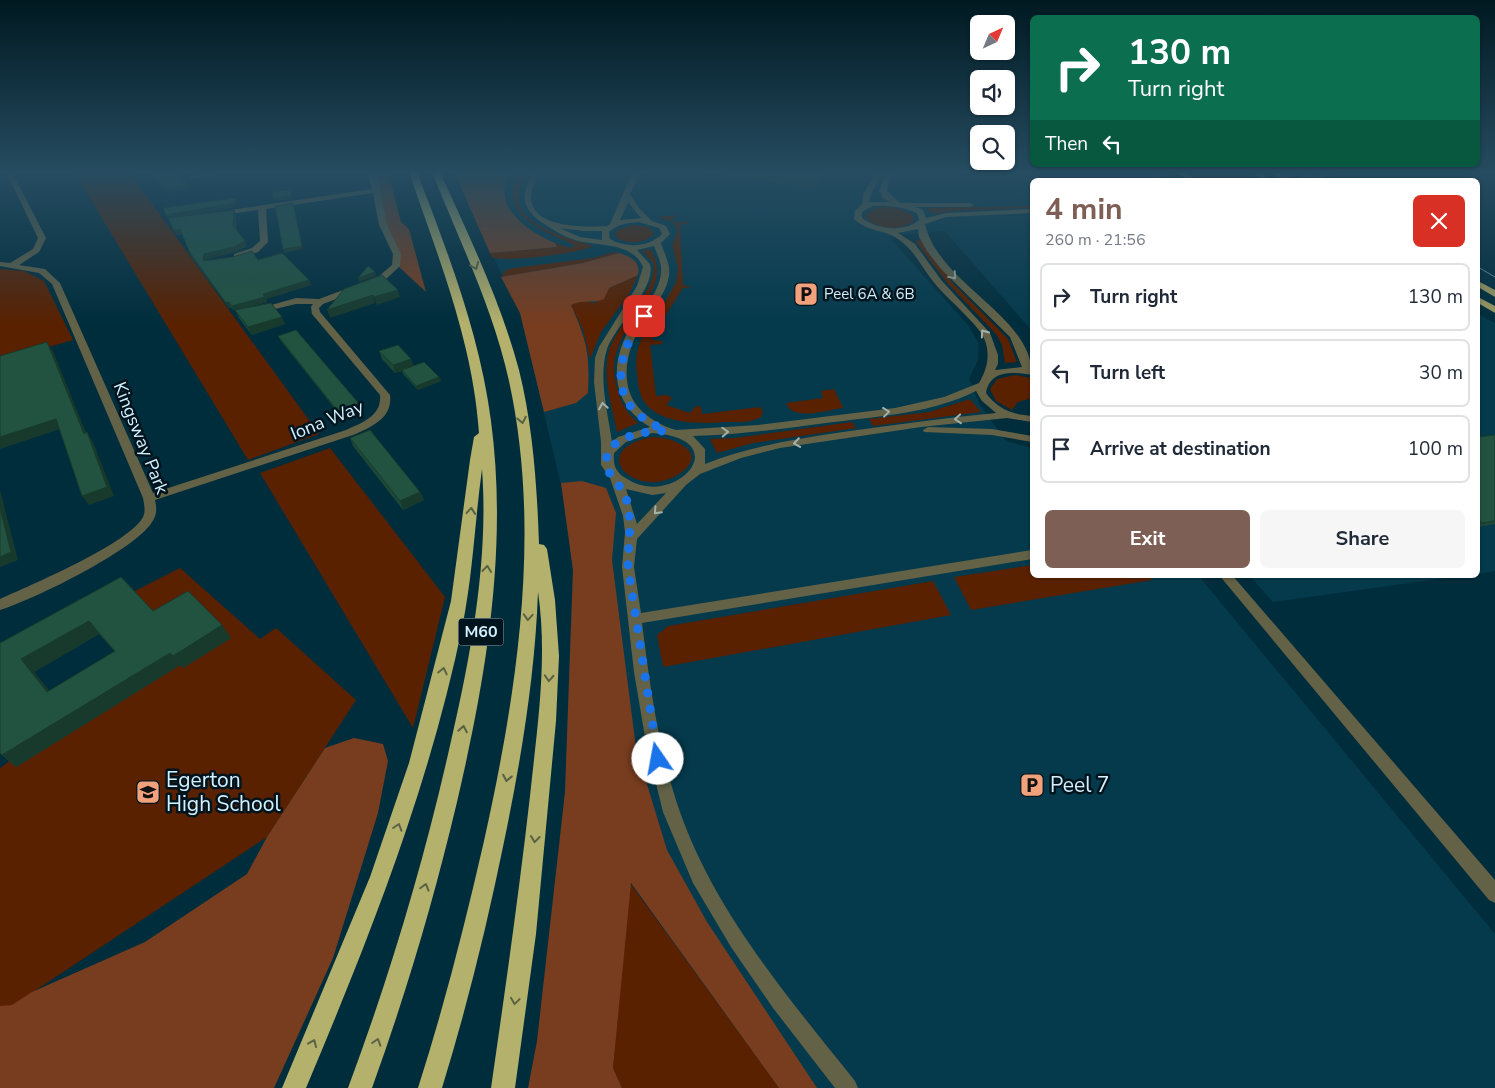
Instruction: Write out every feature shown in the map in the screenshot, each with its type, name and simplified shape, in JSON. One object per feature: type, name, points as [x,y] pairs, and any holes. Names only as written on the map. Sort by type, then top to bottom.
[{"type":"highway","name":"M60","points":[[360,1088],[375,1047],[426,883],[458,756],[481,629],[490,545],[489,479],[485,422],[461,305],[431,223]]},
{"type":"highway","name":"M60","points":[[456,223],[509,358],[524,426],[530,490],[547,600],[550,656],[548,702],[525,934],[503,1088]]},
{"type":"highway","name":"M60","points":[[294,1088],[358,934],[392,844],[422,750],[454,621],[466,559],[475,465],[485,422]]},
{"type":"highway","name":"M60","points":[[430,1088],[474,930],[518,720],[527,636],[532,556],[530,490]]},
{"type":"main road","points":[[1480,285],[1495,294]]},
{"type":"street","points":[[13,265],[36,250],[42,238],[34,223]]},
{"type":"street","points":[[228,258],[255,250],[264,242],[263,223]]},
{"type":"street","points":[[250,311],[296,301],[320,302],[381,280],[396,266],[397,254],[383,223]]},
{"type":"street","points":[[611,243],[604,236],[613,223]]},
{"type":"street","points":[[549,224],[583,229],[611,226],[621,223]]},
{"type":"street","points":[[549,224],[555,230],[569,236],[594,243],[611,243],[630,247],[657,242],[666,234],[665,230],[655,223]]},
{"type":"street","points":[[864,223],[869,227],[899,236],[912,246],[940,283],[987,335],[994,355],[993,364],[983,382],[981,393],[986,401],[1007,415]]},
{"type":"street","points":[[886,231],[907,230],[921,223]]},
{"type":"street","points":[[608,454],[614,445],[624,438],[651,430],[671,432],[744,431],[915,408],[954,399],[1000,371],[1030,372],[1016,337],[946,268],[924,237],[922,223]]},
{"type":"street","points":[[657,242],[666,266],[663,284],[629,339],[622,363],[623,382],[629,403],[640,416],[692,441],[700,453],[701,462],[696,471]]},
{"type":"street","points":[[630,247],[645,262],[646,272],[638,292],[604,343],[600,357],[600,387],[608,454],[606,463],[608,472],[625,486],[645,490],[668,488],[681,483]]},
{"type":"street","name":"Kingsway Park","points":[[0,264],[42,270],[56,283],[149,498],[151,512],[148,520],[132,537],[107,552],[0,605]]},
{"type":"street","name":"Iona Way","points":[[149,498],[289,454],[361,427],[377,418],[387,402],[385,395],[315,312],[315,306],[320,302]]},
{"type":"street","points":[[631,538],[681,483],[696,471],[758,449],[880,432],[921,424],[1007,415],[1030,420]]},
{"type":"street","points":[[880,432],[966,430],[992,432],[1030,440]]},
{"type":"street","points":[[615,479],[626,498],[631,538],[628,552],[628,567],[654,742],[666,792],[684,844],[710,897],[746,954],[848,1088]]},
{"type":"street","points":[[635,618],[1030,554]]},
{"type":"street","points":[[1229,578],[1495,894]]},
{"type":"shaded area","points":[[105,223],[166,223],[319,434],[248,460]]},
{"type":"shaded area","points":[[386,223],[402,223],[409,229],[426,292],[398,266]]},
{"type":"shaded area","points":[[477,223],[523,223],[534,232],[555,243],[557,247],[490,253]]},
{"type":"shaded area","name":"Peel 7","points":[[478,223],[1030,223],[1030,329],[945,231],[888,236],[968,325],[979,344],[978,360],[969,379],[980,405],[1006,441],[1030,447],[1030,578],[1200,578],[1495,934],[1495,1088],[779,1088],[565,792],[573,570],[563,493],[520,313]]},
{"type":"shaded area","points":[[531,223],[534,223],[560,236],[593,246],[574,252],[542,256],[511,259],[492,257],[490,253],[557,247],[555,243],[570,248],[575,245]]},
{"type":"shaded area","points":[[673,223],[689,223],[680,225],[683,285],[692,287],[683,288],[665,316],[658,315],[676,282],[678,268],[672,245],[678,231]]},
{"type":"shaded area","points":[[873,223],[911,223],[897,228]]},
{"type":"shaded area","points":[[633,225],[649,227],[654,234],[645,240],[634,242],[624,241],[615,236],[617,230]]},
{"type":"shaded area","points":[[921,240],[953,283],[1008,339],[1017,362],[1005,363],[1002,345],[996,334],[948,284],[915,241]]},
{"type":"shaded area","points":[[650,249],[657,266],[656,281],[649,296],[619,344],[614,363],[619,396],[626,410],[638,423],[617,432],[608,392],[607,361],[613,340],[650,285],[653,263],[642,251]]},
{"type":"shaded area","points":[[614,252],[619,253],[583,263],[501,277],[506,270],[514,268],[593,258]]},
{"type":"shaded area","points":[[619,253],[634,260],[638,266],[638,275],[609,288],[604,299],[579,302],[571,305],[581,329],[588,357],[588,393],[576,403],[544,412],[520,313],[501,277],[583,263]]},
{"type":"shaded area","points":[[0,269],[24,271],[44,281],[73,340],[0,361]]},
{"type":"shaded area","points":[[638,275],[629,294],[601,332],[590,359],[583,330],[571,305],[579,301],[595,303],[609,288]]},
{"type":"shaded area","points":[[1480,315],[1495,323],[1495,571],[1480,574]]},
{"type":"shaded area","points":[[647,330],[656,331],[652,340],[662,341],[662,344],[650,345],[656,396],[667,395],[672,398],[666,405],[690,413],[696,406],[701,407],[702,414],[760,407],[763,412],[761,417],[744,422],[693,423],[670,418],[650,408],[643,400],[636,368],[639,345]]},
{"type":"shaded area","points":[[1015,375],[1030,378],[1030,399],[1018,402],[1012,410],[996,401],[990,389],[997,379]]},
{"type":"shaded area","points":[[834,389],[843,408],[803,413],[790,409],[786,403],[823,398],[821,391]]},
{"type":"shaded area","points":[[970,399],[981,412],[873,426],[869,419],[929,412]]},
{"type":"shaded area","points":[[852,422],[856,428],[753,443],[717,453],[710,439],[735,438]]},
{"type":"shaded area","points":[[652,437],[670,440],[686,448],[690,453],[691,459],[688,466],[679,474],[663,481],[647,482],[634,478],[624,471],[619,462],[621,452],[632,443]]},
{"type":"shaded area","points":[[330,448],[445,597],[413,728],[260,473]]},
{"type":"shaded area","points":[[582,481],[606,488],[616,513],[612,560],[636,748],[667,850],[707,922],[817,1088],[779,1088],[631,883],[613,1068],[622,1088],[528,1088],[537,1041],[565,792],[573,570],[561,483]]},
{"type":"shaded area","points":[[1030,565],[1030,578],[1150,578],[1152,580],[971,610],[954,577]]},
{"type":"shaded area","name":"Egerton High School","points":[[180,568],[260,639],[276,628],[356,700],[267,837],[12,1006],[0,1006],[0,768],[11,760],[16,767],[180,665],[183,668],[162,623],[133,592]]},
{"type":"shaded area","points":[[1252,578],[1445,578],[1273,602]]},
{"type":"shaded area","points":[[933,581],[951,615],[663,667],[657,635],[668,626]]},
{"type":"shaded area","points":[[354,738],[383,744],[388,761],[378,813],[333,958],[274,1088],[0,1088],[0,1006],[12,1005],[32,992],[145,942],[247,874],[267,837],[325,748]]},
{"type":"shaded area","points":[[630,883],[779,1088],[622,1088],[613,1068]]},
{"type":"building","points":[[170,223],[233,223],[245,241],[234,247],[204,254],[203,261],[233,257],[252,251],[258,260],[282,253],[309,280],[263,294],[265,297],[232,306],[229,302],[226,303],[189,251],[180,229],[174,230]]},
{"type":"building","points":[[278,223],[297,223],[302,246],[283,249]]},
{"type":"building","points":[[368,266],[375,272],[358,278]]},
{"type":"building","points":[[382,275],[398,290],[374,297],[373,295],[327,310],[344,289]]},
{"type":"building","points":[[271,303],[282,317],[248,327],[235,310]]},
{"type":"building","points":[[296,330],[361,406],[340,414],[278,336]]},
{"type":"building","points":[[47,342],[84,434],[87,432],[107,487],[82,496],[56,419],[0,437],[0,356]]},
{"type":"building","points":[[398,345],[411,359],[393,365],[379,351]]},
{"type":"building","points":[[424,362],[439,377],[416,386],[402,370]]},
{"type":"building","points":[[370,430],[420,492],[400,501],[350,438]]},
{"type":"building","points":[[1495,435],[1495,521],[1482,523],[1480,521],[1480,437]]},
{"type":"building","points":[[0,508],[11,552],[0,557]]},
{"type":"building","points":[[121,577],[153,611],[188,591],[222,625],[173,656],[170,653],[2,755],[0,753],[0,643]],"holes":[[[89,621],[115,651],[47,692],[21,659]]]},
{"type":"tram line","points":[[1480,268],[1495,277]]},
{"type":"place","name":"Peel 6A & 6B","points":[[806,294]]},
{"type":"place","name":"Peel 7","points":[[1032,785]]},
{"type":"place","name":"Egerton High School","points":[[148,792]]},
{"type":"route","points":[[644,316],[624,349],[622,363],[625,394],[629,403],[640,416],[666,431],[651,430],[624,438],[614,445],[608,454],[606,463],[608,472],[615,479],[626,498],[631,538],[628,552],[628,567],[658,759]]}]
